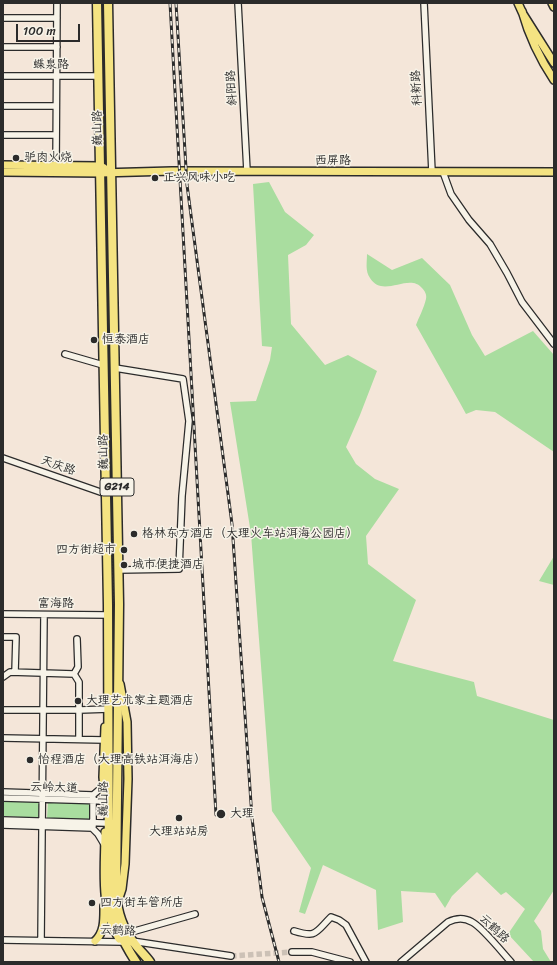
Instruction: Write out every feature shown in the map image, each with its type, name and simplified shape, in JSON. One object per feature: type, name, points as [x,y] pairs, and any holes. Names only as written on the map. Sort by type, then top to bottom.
[{"type":"highway","name":"巍山路","points":[[96,3],[108,615],[109,897],[113,914],[130,953],[136,962]]},
{"type":"highway","name":"巍山路","points":[[108,3],[118,570],[115,867],[117,904],[128,933],[126,941]]},
{"type":"highway","points":[[103,365],[115,368]]},
{"type":"highway","name":"巍山路","points":[[126,941],[150,962]]},
{"type":"main road","points":[[518,3],[554,63]]},
{"type":"main road","points":[[552,3],[554,7]]},
{"type":"main road","points":[[522,11],[535,46],[554,80]]},
{"type":"main road","name":"西屏路","points":[[3,166],[100,170],[111,172],[554,172]]},
{"type":"main road","name":"西屏路","points":[[3,172],[56,169]]},
{"type":"main road","points":[[96,941],[100,935],[102,927],[105,845],[105,801],[103,782],[104,740],[109,709]]},
{"type":"main road","points":[[104,884],[105,901],[114,930],[126,941]]},
{"type":"street","points":[[56,169],[57,3]]},
{"type":"street","name":"斜阳路","points":[[238,3],[247,171]]},
{"type":"street","name":"科新路","points":[[424,3],[432,172]]},
{"type":"street","points":[[3,18],[57,18]]},
{"type":"street","points":[[3,47],[56,47]]},
{"type":"street","name":"蝶泉路","points":[[3,76],[98,76]]},
{"type":"street","points":[[3,106],[56,106]]},
{"type":"street","points":[[3,135],[56,136]]},
{"type":"street","points":[[443,172],[451,194],[469,220],[490,244],[522,302],[554,344]]},
{"type":"street","points":[[65,354],[103,365]]},
{"type":"street","points":[[115,368],[183,379],[189,421],[182,496],[179,569],[118,570]]},
{"type":"street","name":"天庆路","points":[[3,458],[106,494]]},
{"type":"street","name":"富海路","points":[[3,614],[108,615]]},
{"type":"street","points":[[41,940],[44,615]]},
{"type":"street","points":[[3,637],[16,637],[15,672]]},
{"type":"street","points":[[74,674],[78,667],[77,639]]},
{"type":"street","points":[[3,678],[10,672],[74,674]]},
{"type":"street","points":[[74,674],[79,682],[79,739]]},
{"type":"street","points":[[3,710],[109,709]]},
{"type":"street","points":[[3,738],[104,740]]},
{"type":"street","points":[[103,782],[93,798],[92,825],[105,845]]},
{"type":"street","points":[[3,792],[42,796]]},
{"type":"street","name":"云岭大道","points":[[3,798],[42,796],[93,798],[105,801]]},
{"type":"street","points":[[3,820],[42,824]]},
{"type":"street","points":[[3,825],[92,825],[105,823]]},
{"type":"street","points":[[128,933],[195,914]]},
{"type":"street","points":[[294,930],[310,935],[316,932],[331,917],[339,920],[346,925],[351,932],[366,962]]},
{"type":"street","name":"云鹤路","points":[[400,962],[448,922],[458,919],[467,920],[474,923],[511,962]]},
{"type":"street","name":"云鹤路","points":[[3,940],[126,941],[231,956]]},
{"type":"street","points":[[292,952],[312,952],[350,962]]},
{"type":"green space","points":[[269,182],[285,212],[314,235],[306,245],[288,255],[291,324],[325,365],[348,355],[377,371],[346,447],[356,464],[375,479],[399,489],[366,536],[368,564],[416,600],[393,661],[474,682],[477,696],[554,720],[554,890],[534,921],[541,931],[543,949],[551,962],[534,962],[508,934],[525,909],[506,892],[501,895],[477,872],[452,896],[445,908],[435,893],[401,891],[403,922],[378,930],[376,890],[323,865],[305,914],[299,912],[311,868],[272,811],[251,534],[230,402],[256,401],[270,360],[272,347],[262,346],[253,184]]},
{"type":"green space","points":[[367,254],[392,270],[422,258],[450,285],[472,335],[485,356],[533,331],[554,355],[554,452],[495,412],[476,410],[466,414],[416,325],[426,299],[424,290],[417,284],[410,283],[389,286],[375,284],[367,272]]},
{"type":"green space","points":[[554,556],[554,585],[539,581]]},
{"type":"green space","points":[[3,798],[40,800],[39,818],[3,816]]},
{"type":"green space","points":[[48,800],[91,802],[91,820],[47,818]]},
{"type":"tunnel","points":[[231,956],[292,952]]},
{"type":"railway","points":[[170,3],[216,815]]},
{"type":"railway","points":[[176,3],[187,185],[232,524],[252,818],[262,897],[279,962]]},
{"type":"place","name":"驴肉火烧","points":[[16,158]]},
{"type":"place","name":"正兴风味小吃","points":[[155,178]]},
{"type":"place","name":"恒泰酒店","points":[[94,340]]},
{"type":"place","name":"格林东方酒店（大理火车站洱海公园店）","points":[[134,534]]},
{"type":"place","name":"四方街超市","points":[[124,550]]},
{"type":"place","name":"城市便捷酒店","points":[[124,565]]},
{"type":"place","name":"大理艺术家主题酒店","points":[[78,701]]},
{"type":"place","name":"怡程酒店（大理高铁站洱海店）","points":[[30,760]]},
{"type":"place","name":"大理","points":[[221,814]]},
{"type":"place","name":"大理站站房","points":[[179,818]]},
{"type":"place","name":"四方街车管所店","points":[[92,903]]}]
